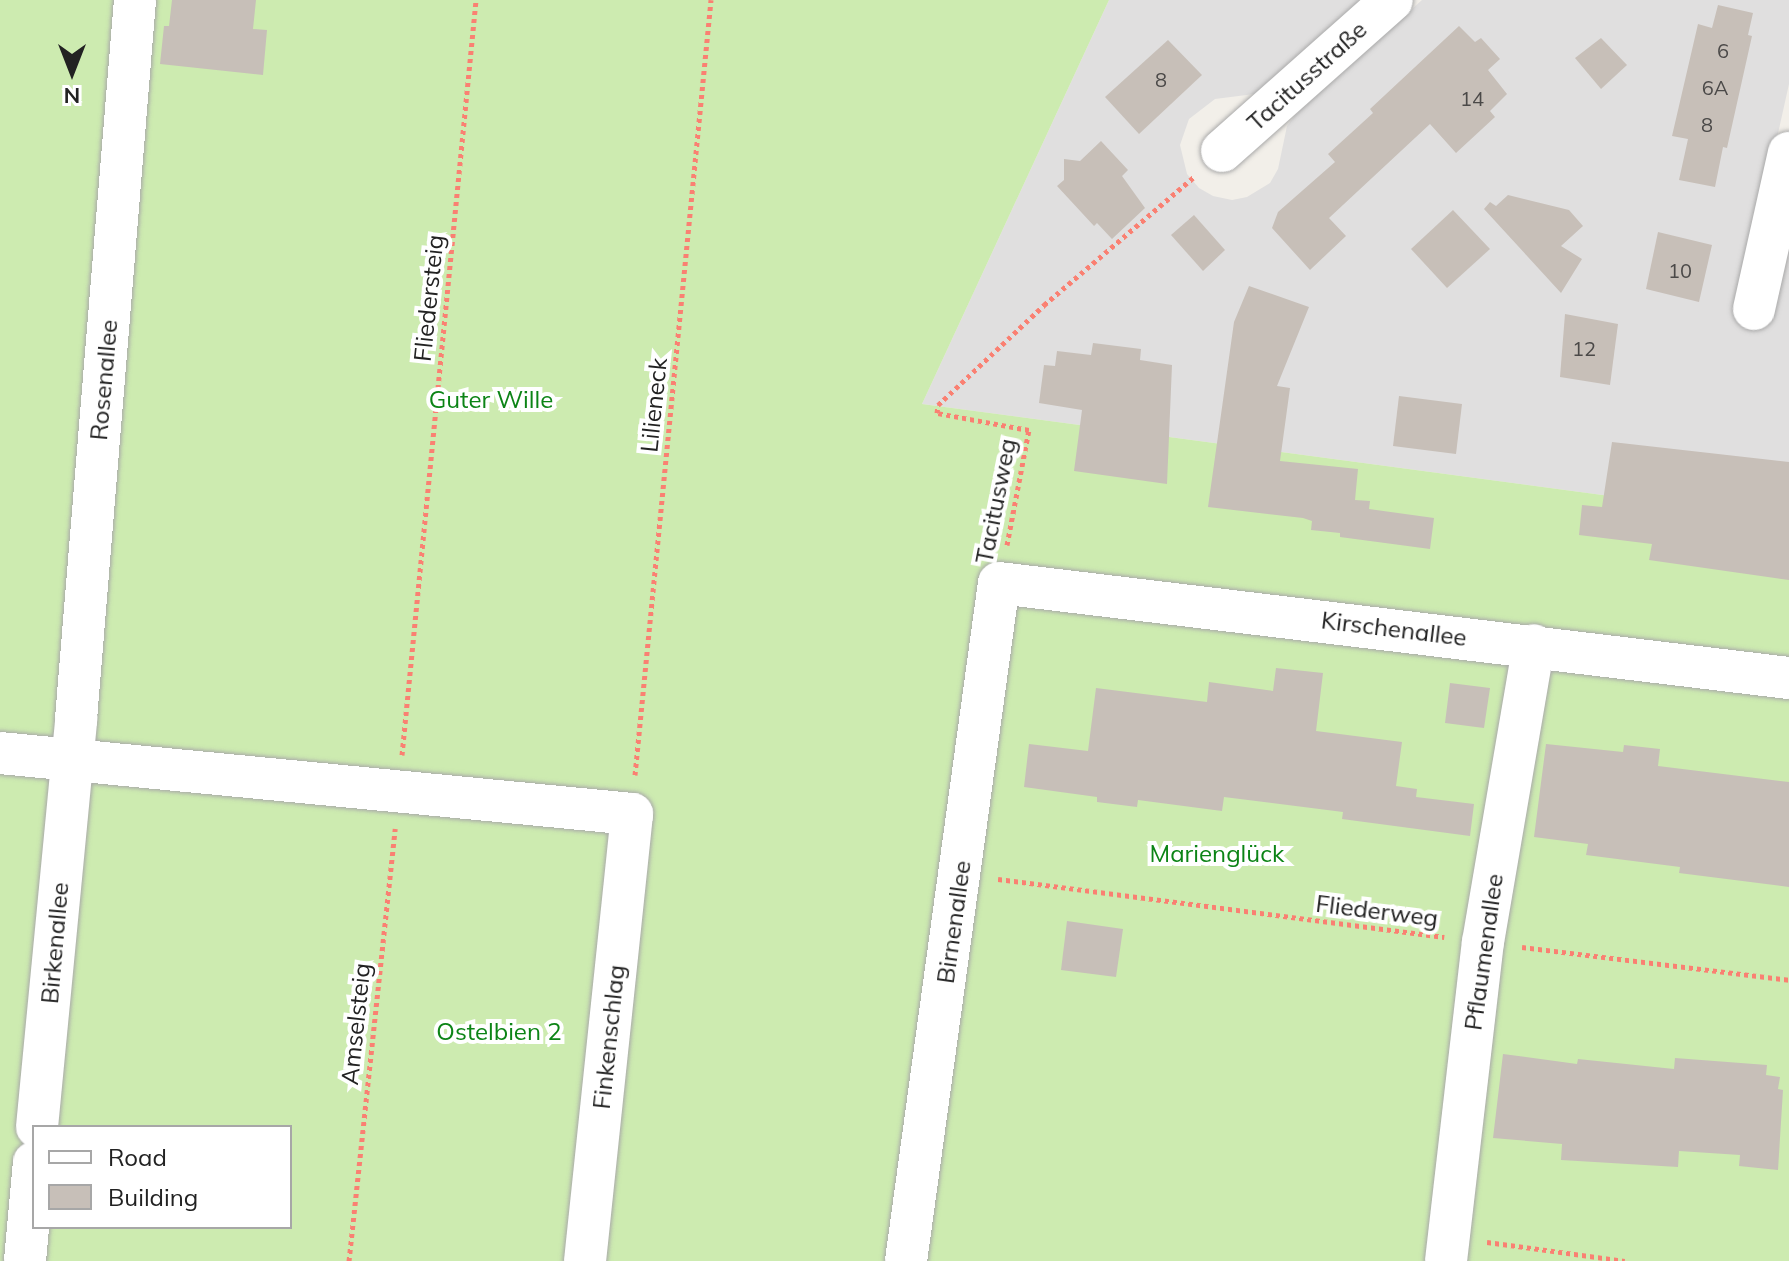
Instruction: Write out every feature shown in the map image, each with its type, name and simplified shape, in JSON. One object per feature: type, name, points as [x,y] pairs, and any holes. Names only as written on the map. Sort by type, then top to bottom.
[{"type":"street","name":"Rosenallee","points":[[72,759],[135,0]]},
{"type":"street","name":"Tacitusstraße","points":[[1222,151],[1392,0]]},
{"type":"street","points":[[1754,309],[1789,153]]},
{"type":"street","name":"Kirschenallee","points":[[999,583],[1789,678]]},
{"type":"street","name":"Birnenallee","points":[[906,1261],[999,583]]},
{"type":"street","name":"Pflaumenallee","points":[[1448,1249],[1483,942],[1534,645]]},
{"type":"street","points":[[0,753],[632,814]]},
{"type":"street","name":"Birkenallee","points":[[37,1125],[72,759]]},
{"type":"street","name":"Finkenschlag","points":[[585,1261],[632,814]]},
{"type":"street","points":[[25,1261],[32,1184]]},
{"type":"path","name":"Fliedersteig","points":[[398,791],[476,0]]},
{"type":"path","name":"Lilieneck","points":[[632,814],[711,0]]},
{"type":"path","name":"Tacitusweg","points":[[999,583],[1029,430],[937,413],[938,405],[1044,305],[1222,151]]},
{"type":"path","name":"Amselsteig","points":[[349,1261],[398,791]]},
{"type":"path","name":"Fliederweg","points":[[961,875],[1789,980]]},
{"type":"path","points":[[1448,1249],[1625,1261]]},
{"type":"shaded area","points":[[1109,0],[1369,0],[1262,93],[1215,99],[1189,119],[1180,145],[1187,174],[1199,188],[1213,196],[1232,200],[1247,197],[1270,183],[1278,169],[1287,126],[1296,114],[1422,0],[1789,0],[1789,84],[1738,313],[1762,328],[1768,324],[1789,243],[1789,520],[922,404]]},
{"type":"green space","points":[[0,0],[1109,0],[922,404],[1789,520],[1789,1261],[0,1261]]},
{"type":"building","points":[[172,0],[256,0],[253,29],[267,30],[263,75],[160,64],[164,26],[169,26]]},
{"type":"building","points":[[1718,5],[1753,13],[1748,35],[1752,36],[1715,187],[1679,180],[1688,139],[1672,136],[1698,24],[1712,28]]},
{"type":"building","points":[[1459,26],[1475,42],[1481,38],[1500,59],[1488,70],[1507,94],[1490,111],[1495,117],[1456,153],[1430,124],[1329,218],[1346,236],[1310,270],[1272,228],[1278,212],[1335,162],[1328,154],[1373,113],[1370,109]]},
{"type":"building","points":[[1601,38],[1627,65],[1601,89],[1575,58]]},
{"type":"building","points":[[1168,40],[1202,75],[1139,134],[1105,97]]},
{"type":"building","points":[[1101,141],[1128,170],[1122,176],[1145,208],[1112,239],[1097,223],[1094,226],[1057,186],[1064,180],[1064,159],[1080,161]]},
{"type":"building","points":[[1508,195],[1569,210],[1583,226],[1561,246],[1582,259],[1561,293],[1484,209],[1490,202],[1496,206]]},
{"type":"building","points":[[1453,210],[1490,249],[1447,288],[1411,249]]},
{"type":"building","points":[[1194,215],[1225,250],[1203,271],[1171,235]]},
{"type":"building","points":[[1658,232],[1712,245],[1699,302],[1646,289]]},
{"type":"building","points":[[1249,286],[1309,307],[1277,386],[1290,388],[1280,461],[1358,469],[1355,500],[1370,501],[1369,509],[1434,518],[1430,549],[1311,530],[1312,521],[1303,518],[1208,507],[1234,322]]},
{"type":"building","points":[[1565,314],[1618,324],[1610,385],[1560,377]]},
{"type":"building","points":[[1093,343],[1141,349],[1140,360],[1172,365],[1167,484],[1074,471],[1082,410],[1039,403],[1044,365],[1055,366],[1057,351],[1091,355]]},
{"type":"building","points":[[1399,396],[1462,404],[1456,454],[1393,446]]},
{"type":"building","points":[[1612,442],[1789,462],[1789,580],[1649,560],[1652,544],[1579,535],[1582,505],[1602,507]]},
{"type":"building","points":[[1276,668],[1323,673],[1316,731],[1402,742],[1396,786],[1417,789],[1416,797],[1474,804],[1470,836],[1342,819],[1343,812],[1224,797],[1222,811],[1138,800],[1137,807],[1097,802],[1097,797],[1024,787],[1029,744],[1088,751],[1096,688],[1207,702],[1209,682],[1273,691]]},
{"type":"building","points":[[1450,683],[1490,688],[1484,728],[1445,723]]},
{"type":"building","points":[[1546,744],[1623,752],[1624,745],[1660,749],[1658,766],[1789,782],[1789,887],[1679,873],[1680,867],[1586,855],[1588,844],[1534,837]]},
{"type":"building","points":[[1067,921],[1123,929],[1116,977],[1061,970]]},
{"type":"building","points":[[1503,1054],[1577,1064],[1578,1059],[1674,1069],[1675,1058],[1767,1065],[1766,1075],[1780,1077],[1778,1089],[1783,1090],[1778,1170],[1739,1166],[1740,1155],[1679,1151],[1678,1167],[1561,1160],[1562,1144],[1493,1138]]},
{"type":"park label","name":"Guter Wille","points":[[491,400]]},
{"type":"park label","name":"Marienglück","points":[[1217,854]]},
{"type":"park label","name":"Ostelbien 2","points":[[499,1032]]}]
